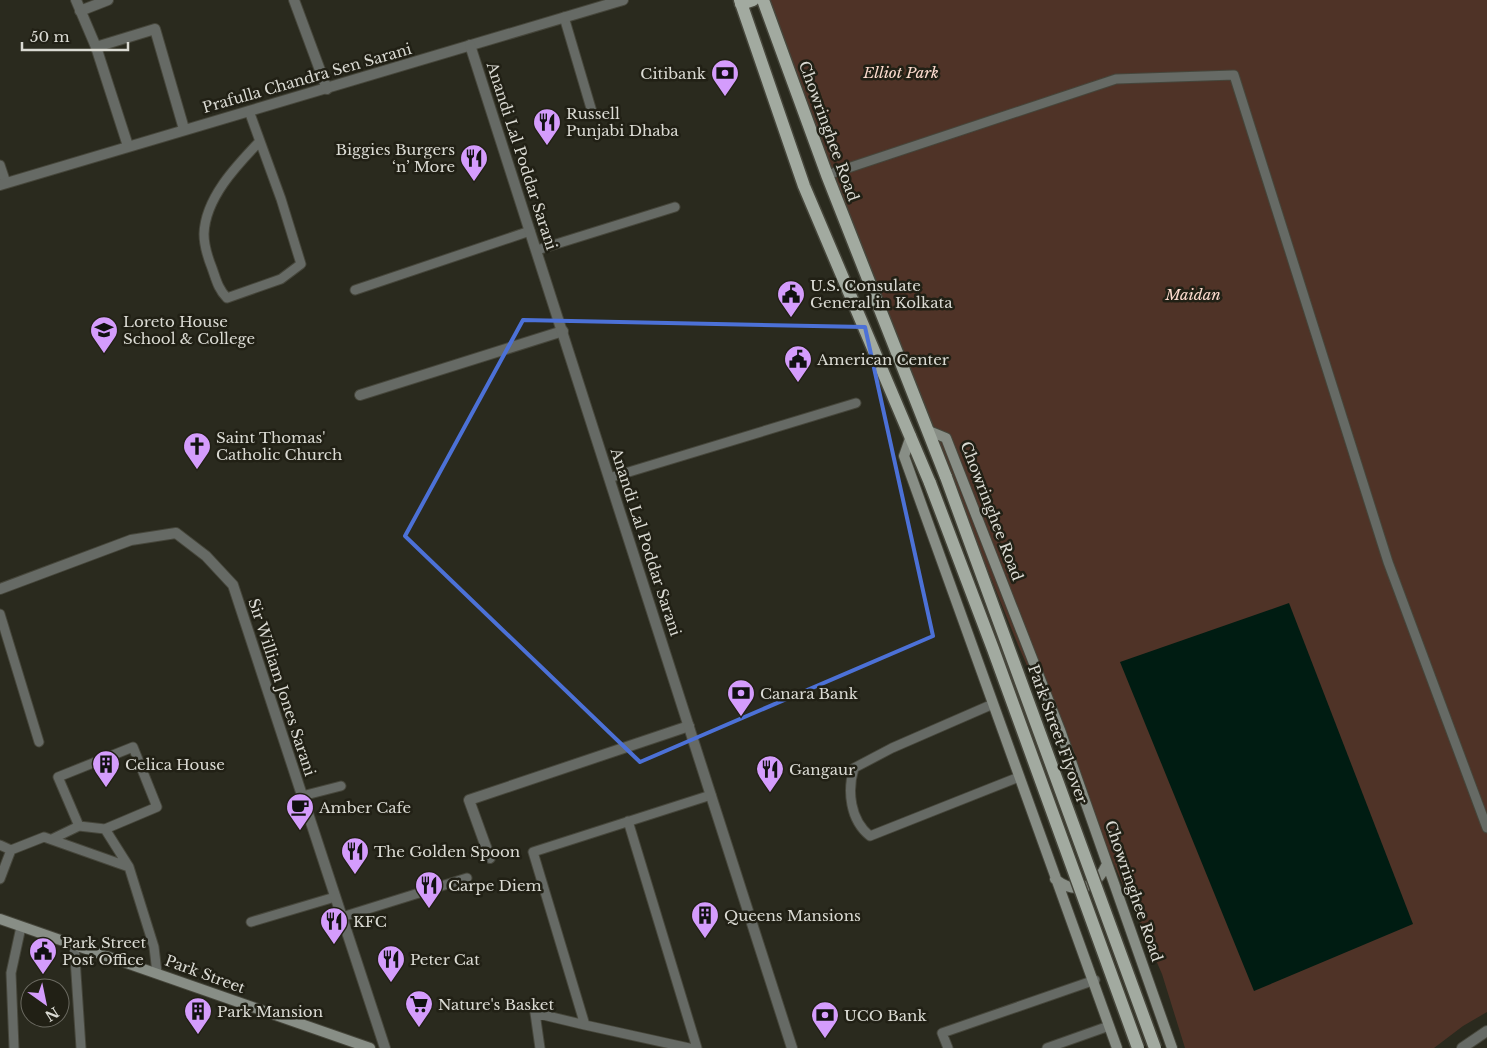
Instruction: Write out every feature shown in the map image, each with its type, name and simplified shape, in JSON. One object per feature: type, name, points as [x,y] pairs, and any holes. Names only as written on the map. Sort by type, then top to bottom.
[{"type":"main road","name":"Chowringhee Road","points":[[763,0],[827,175],[929,431],[946,438],[1060,730],[1172,1048]]},
{"type":"main road","points":[[745,1],[804,186],[930,483],[993,649],[1138,1048]]},
{"type":"main road","name":"Park Street Flyover","points":[[929,431],[1155,1048]]},
{"type":"main road","points":[[911,436],[904,456],[1055,879],[1095,980],[1117,1048]]},
{"type":"main road","points":[[1055,879],[1069,887],[1085,887],[1099,878],[1107,864]]},
{"type":"main road","name":"Park Street","points":[[1,921],[74,943],[342,1044],[370,1048]]},
{"type":"street","points":[[76,0],[96,47],[128,146]]},
{"type":"street","points":[[80,12],[108,0]]},
{"type":"street","points":[[294,0],[327,89]]},
{"type":"street","name":"Prafulla Chandra Sen Sarani","points":[[3,184],[623,0]]},
{"type":"street","points":[[96,47],[155,29],[184,130]]},
{"type":"street","name":"Anandi Lal Poddar Sarani","points":[[470,45],[792,1048]]},
{"type":"street","points":[[360,395],[563,332]]},
{"type":"street","name":"Sir William Jones Sarani","points":[[0,589],[131,540],[176,533],[206,556],[233,586],[385,1048]]},
{"type":"street","points":[[490,858],[470,800],[689,726]]},
{"type":"street","points":[[1462,1048],[1487,1031]]},
{"type":"lane","points":[[564,17],[593,115]]},
{"type":"lane","points":[[827,175],[1116,79],[1234,75],[1388,562],[1487,828]]},
{"type":"lane","points":[[249,111],[260,141],[301,264],[281,279],[227,298],[220,291],[208,255],[204,235],[207,218],[227,175],[260,141]]},
{"type":"lane","points":[[0,165],[3,184]]},
{"type":"lane","points":[[537,250],[675,206]]},
{"type":"lane","points":[[355,290],[530,231]]},
{"type":"lane","points":[[609,478],[856,403]]},
{"type":"lane","points":[[0,614],[39,742]]},
{"type":"lane","points":[[993,704],[870,758],[854,768],[850,779],[853,812],[860,828],[870,836],[1019,777]]},
{"type":"lane","points":[[52,839],[79,826],[105,829],[157,807],[133,747],[58,777],[79,826]]},
{"type":"lane","points":[[302,796],[341,786]]},
{"type":"lane","points":[[585,1025],[533,852],[711,795]]},
{"type":"lane","points":[[628,821],[697,1048]]},
{"type":"lane","points":[[105,829],[129,867],[154,947],[157,973]]},
{"type":"lane","points":[[0,845],[11,850],[44,837],[129,867]]},
{"type":"lane","points":[[0,879],[11,850]]},
{"type":"lane","points":[[342,917],[468,878]]},
{"type":"lane","points":[[251,922],[335,897]]},
{"type":"lane","points":[[14,1048],[11,973],[21,927]]},
{"type":"lane","points":[[74,943],[81,1048]]},
{"type":"lane","points":[[948,1048],[942,1033],[1095,980]]},
{"type":"lane","points":[[540,1048],[535,1013],[689,1048]]},
{"type":"lane","points":[[1046,1048],[1109,1026]]},
{"type":"highlighted area","points":[[523,320],[865,327],[933,636],[640,762],[405,536]]},
{"type":"green space","name":"Maidan","points":[[770,0],[1487,0],[1487,1012],[1463,1026],[1434,1048],[1185,1048],[1162,974],[1018,645],[837,196]]},
{"type":"shaded area","points":[[1289,603],[1413,924],[1254,991],[1120,662]]},
{"type":"place","name":"Citibank","points":[[725,97]]},
{"type":"place","name":"Russell Punjabi Dhaba","points":[[547,146]]},
{"type":"place","name":"Biggies Burgers ‘n’ More","points":[[474,182]]},
{"type":"place","name":"U.S. Consulate General in Kolkata","points":[[791,318]]},
{"type":"place","name":"Loreto House School & College","points":[[104,354]]},
{"type":"place","name":"American Center","points":[[798,383]]},
{"type":"place","name":"Saint Thomas' Catholic Church","points":[[197,470]]},
{"type":"place","name":"Canara Bank","points":[[741,717]]},
{"type":"place","name":"Celica House","points":[[106,788]]},
{"type":"place","name":"Gangaur","points":[[770,793]]},
{"type":"place","name":"Amber Cafe","points":[[300,831]]},
{"type":"place","name":"The Golden Spoon","points":[[355,875]]},
{"type":"place","name":"Carpe Diem","points":[[429,909]]},
{"type":"place","name":"Queens Mansions","points":[[705,939]]},
{"type":"place","name":"KFC","points":[[334,945]]},
{"type":"place","name":"Park Street Post Office","points":[[43,975]]},
{"type":"place","name":"Peter Cat","points":[[391,983]]},
{"type":"place","name":"Nature's Basket","points":[[419,1028]]},
{"type":"place","name":"Park Mansion","points":[[198,1035]]},
{"type":"place","name":"UCO Bank","points":[[825,1039]]},
{"type":"park label","name":"Elliot Park","points":[[901,72]]}]
